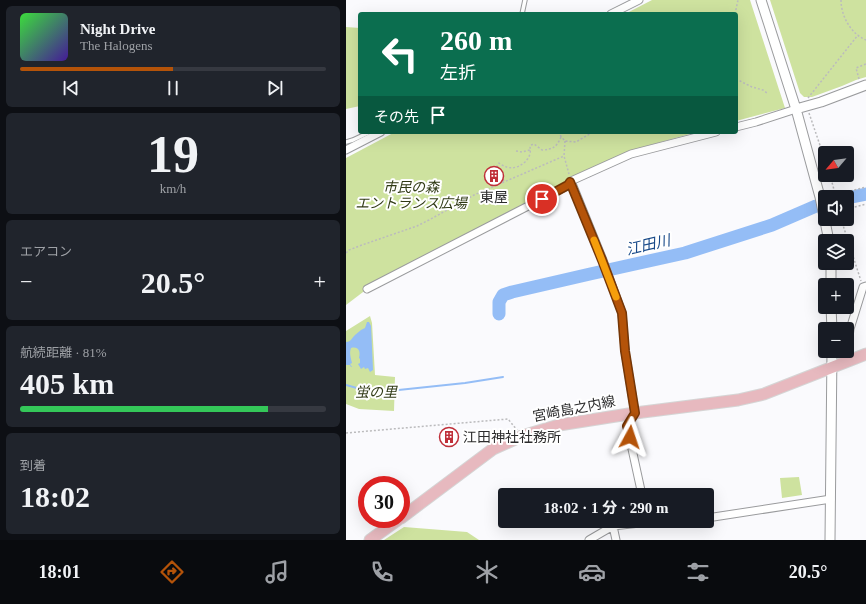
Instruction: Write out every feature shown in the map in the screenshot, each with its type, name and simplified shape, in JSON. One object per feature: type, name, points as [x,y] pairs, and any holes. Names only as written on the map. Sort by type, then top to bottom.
[{"type":"main road","name":"宮崎島之内線","points":[[410,511],[494,449],[522,436],[559,425],[635,413],[738,400],[764,394],[866,354]]},
{"type":"main road","name":"宮崎島之内線","points":[[370,540],[386,528]]},
{"type":"street","points":[[615,12],[639,0]]},
{"type":"street","points":[[760,0],[796,109],[820,197],[828,234]]},
{"type":"street","points":[[738,126],[796,109],[806,103],[821,102],[863,83]]},
{"type":"street","points":[[346,150],[377,134]]},
{"type":"street","points":[[366,289],[568,185],[570,182],[630,154],[708,134]]},
{"type":"street","points":[[570,182],[622,313],[625,351],[635,413],[627,426],[641,488]]},
{"type":"street","points":[[846,362],[850,329],[864,287]]},
{"type":"street","points":[[830,540],[832,358]]},
{"type":"street","points":[[714,517],[831,499]]},
{"type":"street","points":[[589,540],[610,528]]},
{"type":"street","points":[[613,528],[616,540]]},
{"type":"lane","points":[[522,12],[525,0]]},
{"type":"lane","points":[[346,142],[366,134]]},
{"type":"path","points":[[735,12],[738,0]]},
{"type":"path","points":[[841,0],[843,14],[848,24],[858,36],[866,40]]},
{"type":"path","points":[[820,146],[806,103],[858,36]]},
{"type":"path","points":[[863,83],[856,68],[866,64]]},
{"type":"path","points":[[738,80],[752,87],[763,90],[766,93]]},
{"type":"path","points":[[560,134],[566,141],[576,142],[588,134]]},
{"type":"path","points":[[504,182],[497,171],[496,166],[499,163],[503,166],[512,168],[521,166],[528,159],[531,153],[531,145],[534,144],[542,150],[550,149],[557,146],[562,137]]},
{"type":"path","points":[[566,141],[564,156],[570,182]]},
{"type":"path","points":[[516,151],[522,152],[530,150]]},
{"type":"path","points":[[346,253],[349,250],[362,245],[417,226],[474,195],[564,156]]},
{"type":"path","points":[[854,191],[866,187]]},
{"type":"path","points":[[854,207],[866,204]]},
{"type":"path","points":[[843,226],[864,287]]},
{"type":"path","points":[[346,433],[508,419],[522,436]]},
{"type":"green space","points":[[652,0],[750,0],[785,108],[738,120],[738,12],[629,12]]},
{"type":"green space","points":[[770,0],[866,0],[866,77],[812,97],[804,97],[800,93]]},
{"type":"green space","points":[[346,27],[358,28],[358,106],[346,109]]},
{"type":"green space","name":"市民の森 エントランス広場","points":[[391,134],[690,134],[629,151],[367,289],[346,305],[346,158]]},
{"type":"green space","name":"蛍の里","points":[[370,316],[372,323],[375,375],[395,377],[394,411],[359,409],[346,404],[346,331]]},
{"type":"green space","points":[[799,477],[802,495],[782,498],[780,478]]},
{"type":"green space","points":[[410,527],[467,532],[479,540],[384,540],[402,528]]},
{"type":"water","points":[[367,322],[369,322],[371,326],[373,370],[370,372],[368,368],[365,369],[364,367],[361,369],[358,364],[360,363],[360,353],[357,348],[351,348],[350,350],[352,363],[350,364],[352,367],[350,365],[346,365],[346,342],[350,341],[356,334],[365,328]]},
{"type":"waterway","name":"江田川","points":[[854,197],[866,194]]},
{"type":"waterway","name":"江田川","points":[[499,314],[499,302],[503,295],[685,253],[772,225],[816,206]]},
{"type":"waterway","points":[[346,385],[364,390],[389,391],[465,383],[503,377]]},
{"type":"slow traffic","points":[[594,240],[616,297]]},
{"type":"place","name":"東屋","points":[[494,176]]},
{"type":"place","name":"江田神社社務所","points":[[449,437]]},
{"type":"route","points":[[542,199],[568,185],[570,182],[608,275],[622,313],[625,351],[635,413],[627,426],[630,437]]}]
